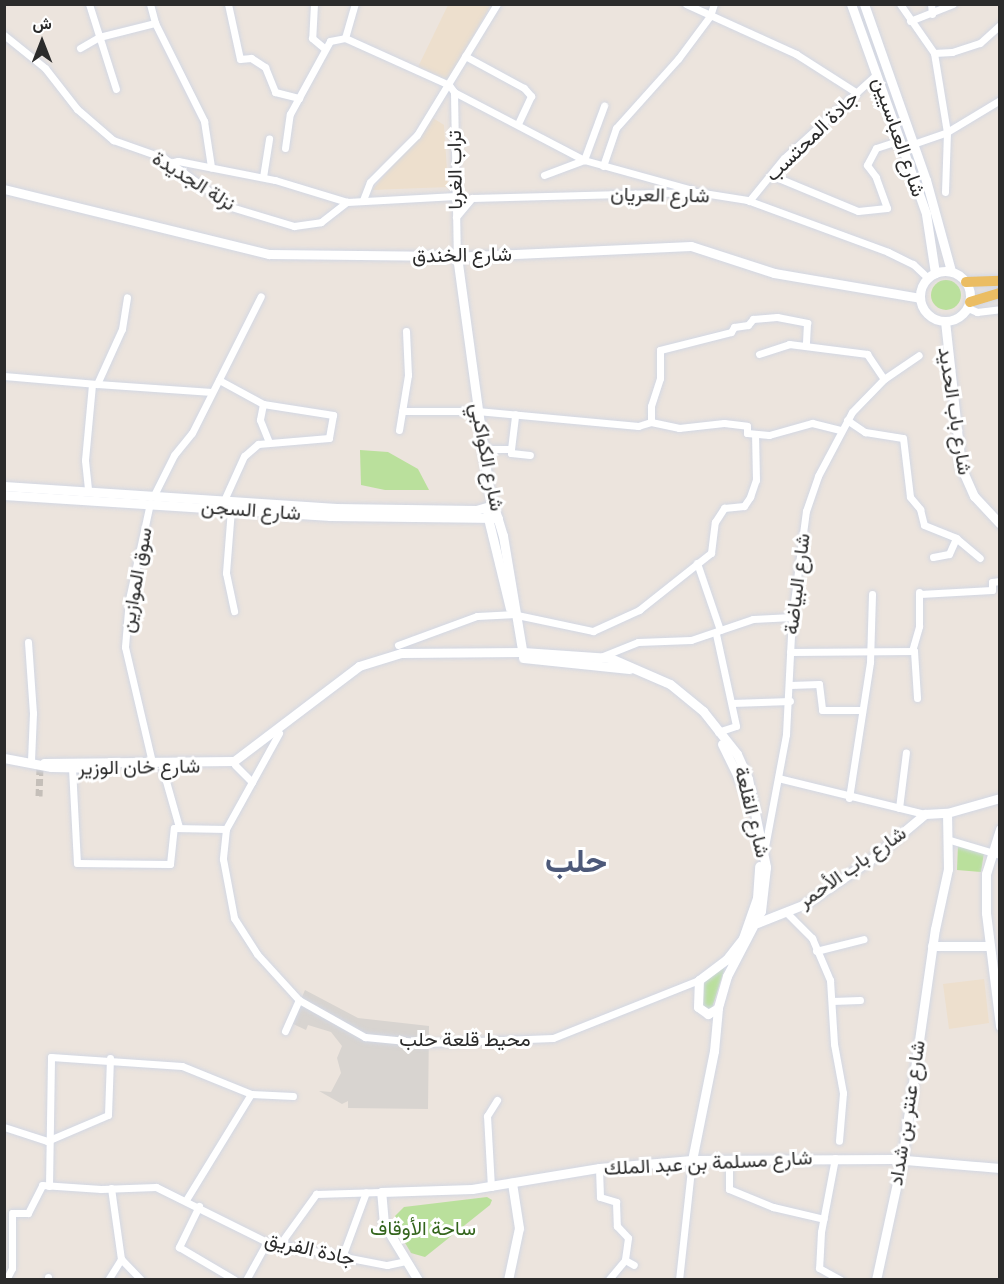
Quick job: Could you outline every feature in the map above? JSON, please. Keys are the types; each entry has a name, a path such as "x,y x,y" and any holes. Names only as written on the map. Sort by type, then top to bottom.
{"main road":[{"name":"شارع العباسيين","path":"851,4 926,214 931,275"},
{"name":"شارع العباسيين","path":"864,4 913,144 951,271"},
{"name":"شارع الخندق","path":"4,189 269,254 458,256 691,246 774,273 920,298"},
{"name":"شارع الكواكبي","path":"458,256 491,513 521,655"},
{"path":"999,281 966,282 951,271 931,275 920,298 930,317 945,321 958,318 969,305 999,293"},
{"path":"966,282 969,305"},
{"name":"شارع باب الحديد","path":"945,321 944,344 963,474 974,496 999,524"},
{"name":"شارع السجن","path":"4,486 88,489 231,509 330,516 491,513"},
{"name":"شارع السجن","path":"4,495 225,498 336,508 491,513"},
{"path":"504,652 517,632 528,646 539,653"},
{"path":"234,763 369,662 412,652 504,652 634,670 682,699 726,749 746,792 760,873 748,927 729,963 699,980 698,1007 708,1014 718,1008"},
{"name":"شارع القلعة","path":"234,763 279,733 354,676 388,661 413,656 539,653 598,658 629,663 670,684 692,700 737,754 748,779 764,852 766,886 757,923 729,963 718,1008 714,1051 692,1160"},
{"name":"شارع خان الوزير","path":"4,758 31,760 72,768 234,763"},
{"name":"شارع خان الوزير","path":"44,763 234,763"},
{"name":"شارع باب الأحمر","path":"757,923 805,904 870,860 925,814 947,813 999,798"},
{"name":"شارع عنتر بن شداد","path":"876,1280 902,1160 933,946 948,869 950,840 947,813"},
{"path":"999,829 995,853 986,874 988,946 999,1026"},
{"path":"933,946 988,946"},
{"name":"شارع مسلمة بن عبد الملك","path":"381,1192 491,1187 599,1168 692,1160 729,1162 835,1158 902,1160 999,1168"},
{"path":"508,1280 519,1228 512,1183"},
{"path":"381,1192 383,1221 418,1280"}],"street":[{"path":"89,4 116,89"},
{"path":"150,4 155,23 204,121 211,167"},
{"path":"228,4 240,59 250,58 265,67 275,92 299,98"},
{"path":"314,4 312,38 324,48"},
{"path":"345,38 355,4"},
{"path":"363,200 370,182 417,135 497,4"},
{"path":"686,4 796,54 857,93"},
{"path":"603,166 615,128 678,59 710,16 714,4"},
{"path":"900,4 934,53 947,132 945,192"},
{"path":"931,4 932,14"},
{"path":"910,21 953,4"},
{"path":"80,48 99,38 155,23"},
{"path":"934,53 952,52 980,43 999,25"},
{"name":"نزلة الجديدة","path":"4,34 45,68 77,109 112,140 170,163 231,207 283,224 321,222 347,202"},
{"path":"285,148 290,114 324,48 330,41 345,38 449,85 454,92 518,123 584,160 697,192"},
{"path":"465,56 524,88 531,96 518,123"},
{"name":"جادة المحتسب","path":"749,201 771,174 877,74"},
{"name":"تراب الغربا","path":"454,92 458,256"},
{"path":"913,144 947,132 999,100"},
{"path":"544,175 584,160 604,106"},
{"path":"263,177 268,138"},
{"path":"771,174 858,211 887,208 876,177 867,165 876,148 900,140"},
{"path":"170,163 178,160 263,177 347,202 363,200 399,202 456,196"},
{"name":"شارع العريان","path":"456,217 472,198 697,192 749,201 888,252 931,275"},
{"name":"سوق الموازين","path":"152,762 125,647 129,599 153,498 219,380 261,296"},
{"path":"88,489 85,460 94,384 122,329 127,297"},
{"path":"969,305 977,312 999,309"},
{"path":"651,422 651,406 660,378 660,350 731,333 734,327 748,325 753,319 777,317 807,323 806,345"},
{"path":"399,430 408,375 406,331"},
{"path":"759,354 789,344 806,345 829,352 867,354 884,379"},
{"name":"شارع البياضة","path":"764,852 778,778 789,700 792,617 806,510 840,430 847,420 884,379 919,355"},
{"path":"4,376 212,392"},
{"path":"219,380 263,404 333,415 329,438 258,444 244,456 225,498"},
{"path":"263,404 260,420 269,442"},
{"path":"402,411 477,411 638,426 651,422 679,428 705,427 710,423 747,426 747,433 769,435 812,423 840,430"},
{"path":"511,449 515,414"},
{"path":"847,420 865,432 903,438 910,497 920,509 924,525 956,537 980,558"},
{"path":"398,645 477,616 514,614 600,630 639,610 711,553 715,522 724,508 744,506 750,497 756,480 755,434"},
{"path":"483,449 511,449 530,455"},
{"path":"231,509 226,573 234,610"},
{"path":"933,556 949,554 956,537"},
{"path":"697,563 718,632 736,726 718,732"},
{"path":"917,698 912,651 919,626 919,593 992,590 992,582 999,581"},
{"path":"849,798 872,650 873,594"},
{"path":"598,658 638,642 718,632 761,617 792,617"},
{"path":"28,642 33,713 31,760"},
{"path":"790,652 912,651"},
{"path":"790,685 819,684 822,710 861,710"},
{"path":"732,703 789,700"},
{"name":"محيط قلعة حلب","path":"279,733 226,829 223,859 234,918 257,954 299,1000 365,1037 427,1043 553,1038 699,980"},
{"path":"899,808 906,752"},
{"path":"234,763 252,782"},
{"path":"162,767 178,827"},
{"path":"72,768 77,863 170,864 174,828 226,829"},
{"path":"778,778 849,798 925,814"},
{"path":"950,840 995,853"},
{"path":"786,912 812,938 830,980 834,1044 843,1093 839,1141"},
{"path":"816,951 864,939"},
{"path":"285,1031 299,1000"},
{"path":"832,1001 860,1000"},
{"path":"6,1280 12,1268 12,1213 28,1213 42,1185 49,1186 47,1141 51,1057 110,1058 195,1068 251,1094 293,1096"},
{"path":"4,1127 47,1141 108,1115 110,1058"},
{"path":"186,1200 251,1094"},
{"path":"491,1187 487,1116 496,1100"},
{"path":"835,1158 824,1219 819,1268 841,1280"},
{"path":"679,1280 692,1160"},
{"path":"729,1162 729,1189 773,1207 824,1219"},
{"path":"599,1168 600,1197 616,1202 617,1226 628,1238 625,1260 608,1280"},
{"name":"جادة الفريق","path":"49,1186 156,1187 199,1206 267,1242 395,1266 406,1261"},
{"path":"111,1188 121,1259 141,1280"},
{"path":"342,1257 366,1192"},
{"path":"280,1244 316,1194 381,1192"},
{"path":"199,1206 179,1246 235,1280"},
{"path":"246,1280 267,1242"},
{"path":"108,1280 121,1259"},
{"path":"625,1260 634,1265"}],"shaded area":[{"path":"448,5 491,5 448,80 418,67"},
{"path":"433,118 444,125 448,187 372,190"},
{"path":"984,979 989,1023 949,1029 943,984"},
{"path":"305,990 358,1018 429,1026 428,1109 348,1108 348,1101 342,1104 319,1091 331,1092 341,1073 337,1058 342,1046 331,1032 308,1025 306,1030 291,1023"}],"green space":[{"path":"946,280 952,281 960,289 960,301 952,309 946,310 940,309 932,301 931,295 932,289 940,281"},
{"path":"360,450 388,452 418,469 429,490 385,490 361,485"},
{"path":"958,844 984,853 981,872 957,870"},
{"path":"725,967 712,1008 703,1009 701,982"},
{"name":"ساحة الأوقاف","path":"487,1197 492,1200 490,1205 425,1257 411,1253 395,1226 395,1216 404,1207"}],"tunnel":[{"path":"39,796 40,762"}],"district":[{"name":"حلب","path":"576,861"}]}
